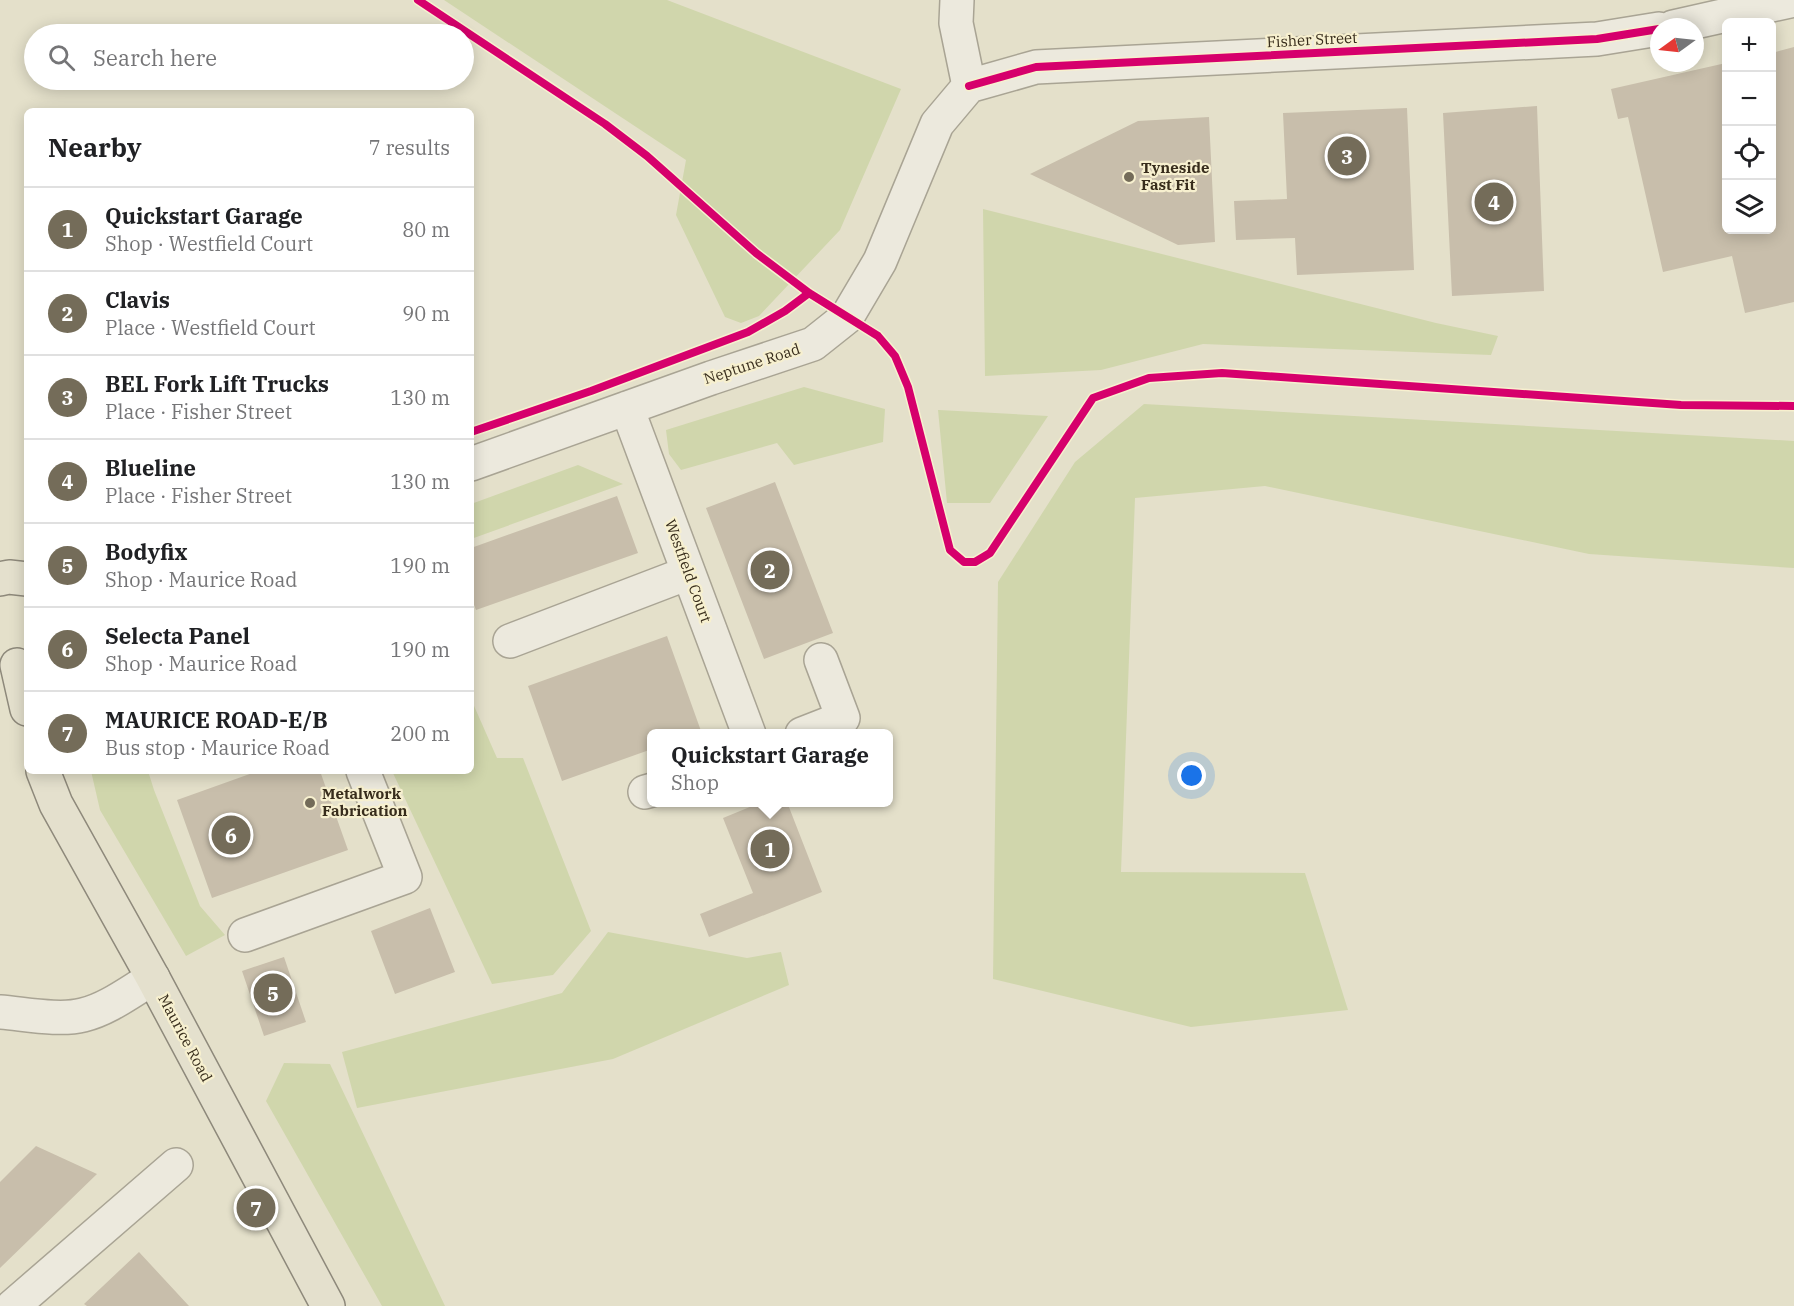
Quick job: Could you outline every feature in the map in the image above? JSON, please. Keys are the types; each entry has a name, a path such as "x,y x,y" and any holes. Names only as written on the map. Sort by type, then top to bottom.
{"main road":[{"path":"0,579 9,577 24,579"},
{"path":"15,663 24,698"},
{"name":"Maurice Road","path":"44,774 56,804 153,978 328,1306"}],"street":[{"path":"957,0 956,22 969,86"},
{"path":"1704,20 1794,0"},
{"name":"Fisher Street","path":"969,86 1036,67 1585,39 1650,30"},
{"name":"Neptune Road","path":"474,463 813,344 847,317 880,261 937,124 969,86"},
{"name":"Westfield Court","path":"627,408 747,729"},
{"path":"510,641 688,573"},
{"path":"815,729 843,718 821,660"},
{"path":"245,935 405,877 364,774"},
{"path":"0,1012 65,1017 83,1015 103,1007 153,978"},
{"path":"16,1305 176,1165"}],"green space":[{"path":"444,0 667,0 901,89 840,230 759,316 741,323 725,317 676,215 686,160"},
{"path":"983,209 1436,323 1498,336 1491,355 1203,344 1101,370 985,376"},
{"path":"804,387 885,409 883,442 794,465 777,443 681,470 669,454 666,430"},
{"path":"1144,404 1794,441 1794,568 1589,554 1265,486 1135,498 1121,872 1305,873 1348,1010 1191,1027 993,979 998,582 1075,462"},
{"path":"938,410 1048,416 990,503 947,503"},
{"path":"578,465 623,484 474,538 474,503"},
{"path":"474,706 497,758 523,758 591,931 553,975 492,984 393,774 474,774"},
{"path":"92,774 149,774 200,906 225,935 186,956 100,810"},
{"path":"608,932 747,958 781,952 789,985 613,1059 357,1108 342,1052 562,993"},
{"path":"284,1063 330,1064 445,1306 382,1306 266,1101"}],"building":[{"path":"1794,47 1794,302 1745,313 1732,256 1663,272 1628,117 1618,119 1611,89 1686,72 1704,72 1704,68 1722,64 1722,234 1776,234 1776,52"},
{"path":"1537,106 1544,291 1452,296 1443,113"},
{"path":"1407,108 1414,270 1297,275 1295,238 1236,240 1234,201 1287,199 1283,113"},
{"path":"1209,117 1215,242 1178,245 1030,174 1138,121"},
{"path":"775,482 833,633 764,659 706,508"},
{"path":"617,496 638,553 476,610 474,605 474,547"},
{"path":"667,636 700,729 647,729 647,751 562,781 528,686"},
{"path":"250,774 321,774 348,850 212,898 177,800"},
{"path":"750,807 789,807 822,892 709,937 700,914 753,893 723,818"},
{"path":"430,908 455,972 395,994 371,931"},
{"path":"284,957 306,1022 264,1036 242,971"},
{"path":"36,1146 97,1174 0,1268 0,1182"},
{"path":"139,1252 189,1306 87,1306 84,1304"}],"cycle path":[{"path":"418,0 454,24"},
{"path":"969,86 1036,67 1597,39 1650,30"},
{"path":"474,37 605,124 647,156 756,253 809,293 878,336 895,356 908,387 950,550 964,562 975,562 990,553 1093,398 1149,378 1222,373 1681,405 1794,406"},
{"path":"474,431 591,391 748,332 785,311 809,293"}],"place":[{"name":"BEL Fork Lift Trucks","path":"1347,156"},
{"name":"Tyneside Fast Fit","path":"1129,177"},
{"name":"Blueline","path":"1494,202"},
{"name":"Clavis","path":"770,570"},
{"name":"Metalwork Fabrication","path":"310,803"},
{"name":"Selecta Panel","path":"231,835"},
{"name":"Quickstart Garage","path":"770,849"},
{"name":"Bodyfix","path":"273,993"},
{"name":"MAURICE ROAD-E/B","path":"256,1208"}]}
